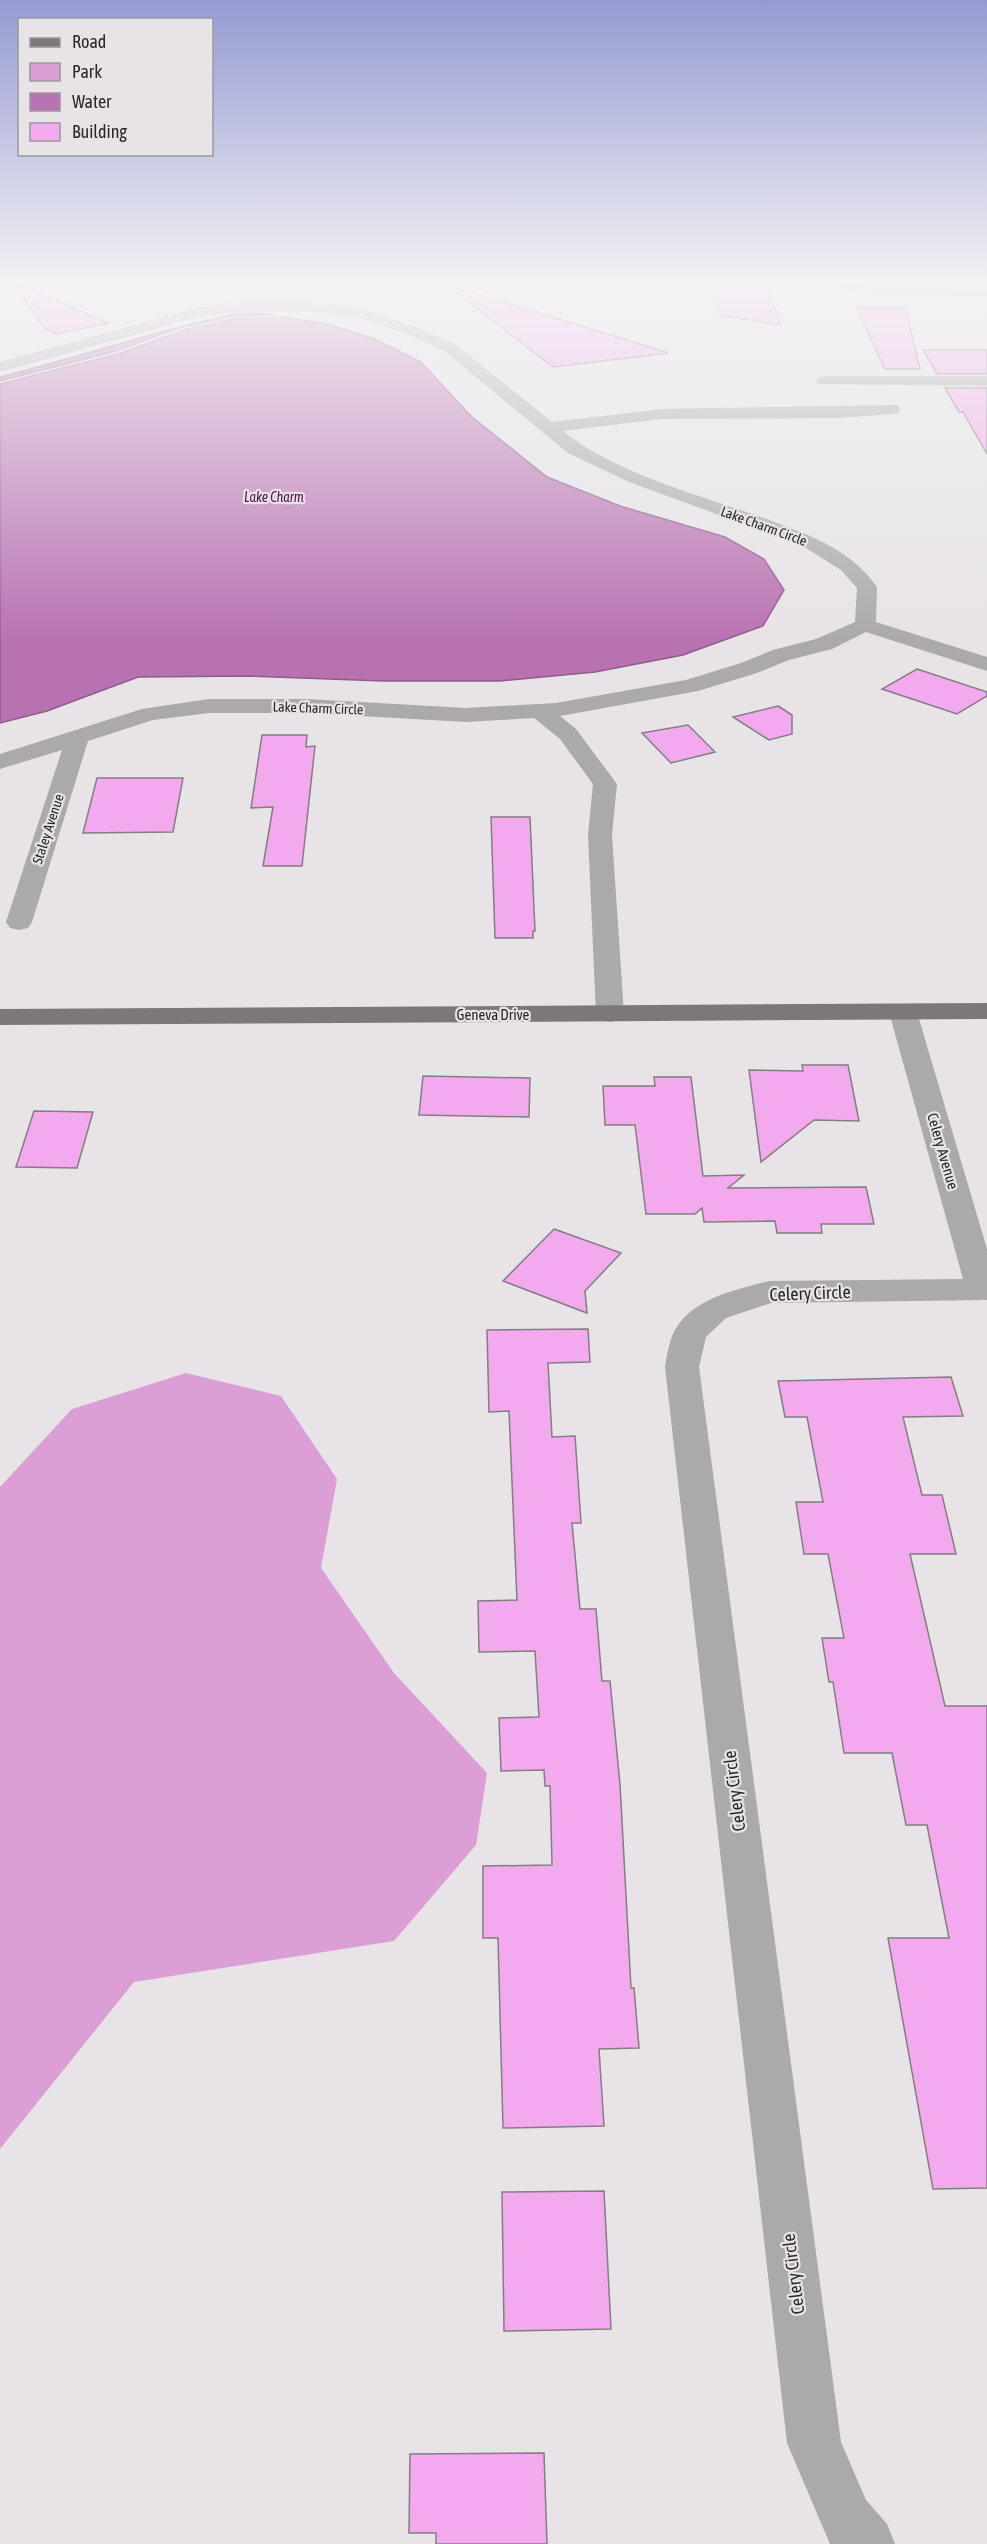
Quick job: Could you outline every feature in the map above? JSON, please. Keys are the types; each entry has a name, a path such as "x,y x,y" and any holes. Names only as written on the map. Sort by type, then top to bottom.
{"main road":[{"name":"Geneva Drive","path":"0,1017 987,1011"}],"street":[{"name":"Lake Charm Circle","path":"0,762 150,714 208,706 307,706 466,715 539,711 626,699 690,686 749,668 781,655 824,644 865,625 867,586 848,566 818,547 757,521 634,478 574,449 517,404"},
{"path":"546,428 662,414 838,413 892,409"},
{"path":"865,625 987,664"},
{"path":"539,711 568,734 605,784 600,836 610,1014"},
{"name":"Staley Avenue","path":"19,922 78,736"},
{"name":"Celery Avenue","path":"903,1012 985,1289"},
{"name":"Celery Circle","path":"867,2544 846,2520 814,2443 682,1367 690,1334 714,1310 769,1293 985,1289"}],"green space":[{"path":"186,1373 281,1396 337,1479 321,1568 394,1673 487,1773 476,1845 394,1941 134,1982 0,2149 0,1487 72,1409"}],"water":[{"name":"Lake Charm","path":"0,404 460,404 472,417 547,477 620,506 725,537 764,559 784,590 763,626 683,655 595,672 500,681 384,681 249,676 138,677 47,711 0,723"}],"building":[{"path":"954,404 987,404 987,454 963,412 959,412"},
{"path":"917,669 987,692 987,696 957,714 882,689"},
{"path":"778,706 792,715 792,734 769,740 733,717"},
{"path":"688,725 715,752 671,763 642,733"},
{"path":"262,735 307,735 306,747 315,746 302,866 263,866 273,807 251,808"},
{"path":"97,778 183,778 173,832 83,833"},
{"path":"491,817 530,817 535,931 533,931 533,938 495,938"},
{"path":"802,1065 848,1065 859,1121 814,1120 761,1162 749,1070 803,1071"},
{"path":"423,1076 530,1078 529,1117 419,1115"},
{"path":"654,1077 691,1077 703,1176 744,1175 728,1188 866,1187 874,1224 821,1224 822,1233 777,1233 775,1221 704,1222 702,1208 695,1214 646,1214 635,1125 605,1125 603,1086 655,1086"},
{"path":"34,1111 93,1112 77,1168 16,1167"},
{"path":"554,1229 621,1253 585,1291 587,1313 503,1281"},
{"path":"588,1329 590,1362 548,1363 552,1437 575,1436 581,1523 572,1523 580,1609 596,1609 602,1681 610,1681 620,1784 631,1988 634,1988 639,2048 599,2049 604,2126 503,2128 498,1938 483,1938 483,1866 552,1865 550,1786 545,1786 544,1770 501,1771 499,1718 539,1717 535,1651 479,1652 478,1601 517,1600 509,1411 489,1412 487,1330"},
{"path":"951,1377 963,1416 903,1417 922,1495 942,1495 956,1554 910,1554 945,1706 987,1706 987,2188 933,2189 888,1938 949,1938 927,1825 906,1825 892,1753 844,1753 833,1682 829,1682 822,1638 844,1638 828,1554 804,1554 796,1502 823,1502 807,1417 785,1417 778,1381"},
{"path":"604,2191 611,2329 504,2331 502,2192"},
{"path":"544,2453 547,2544 436,2544 436,2533 409,2533 410,2454"}]}
